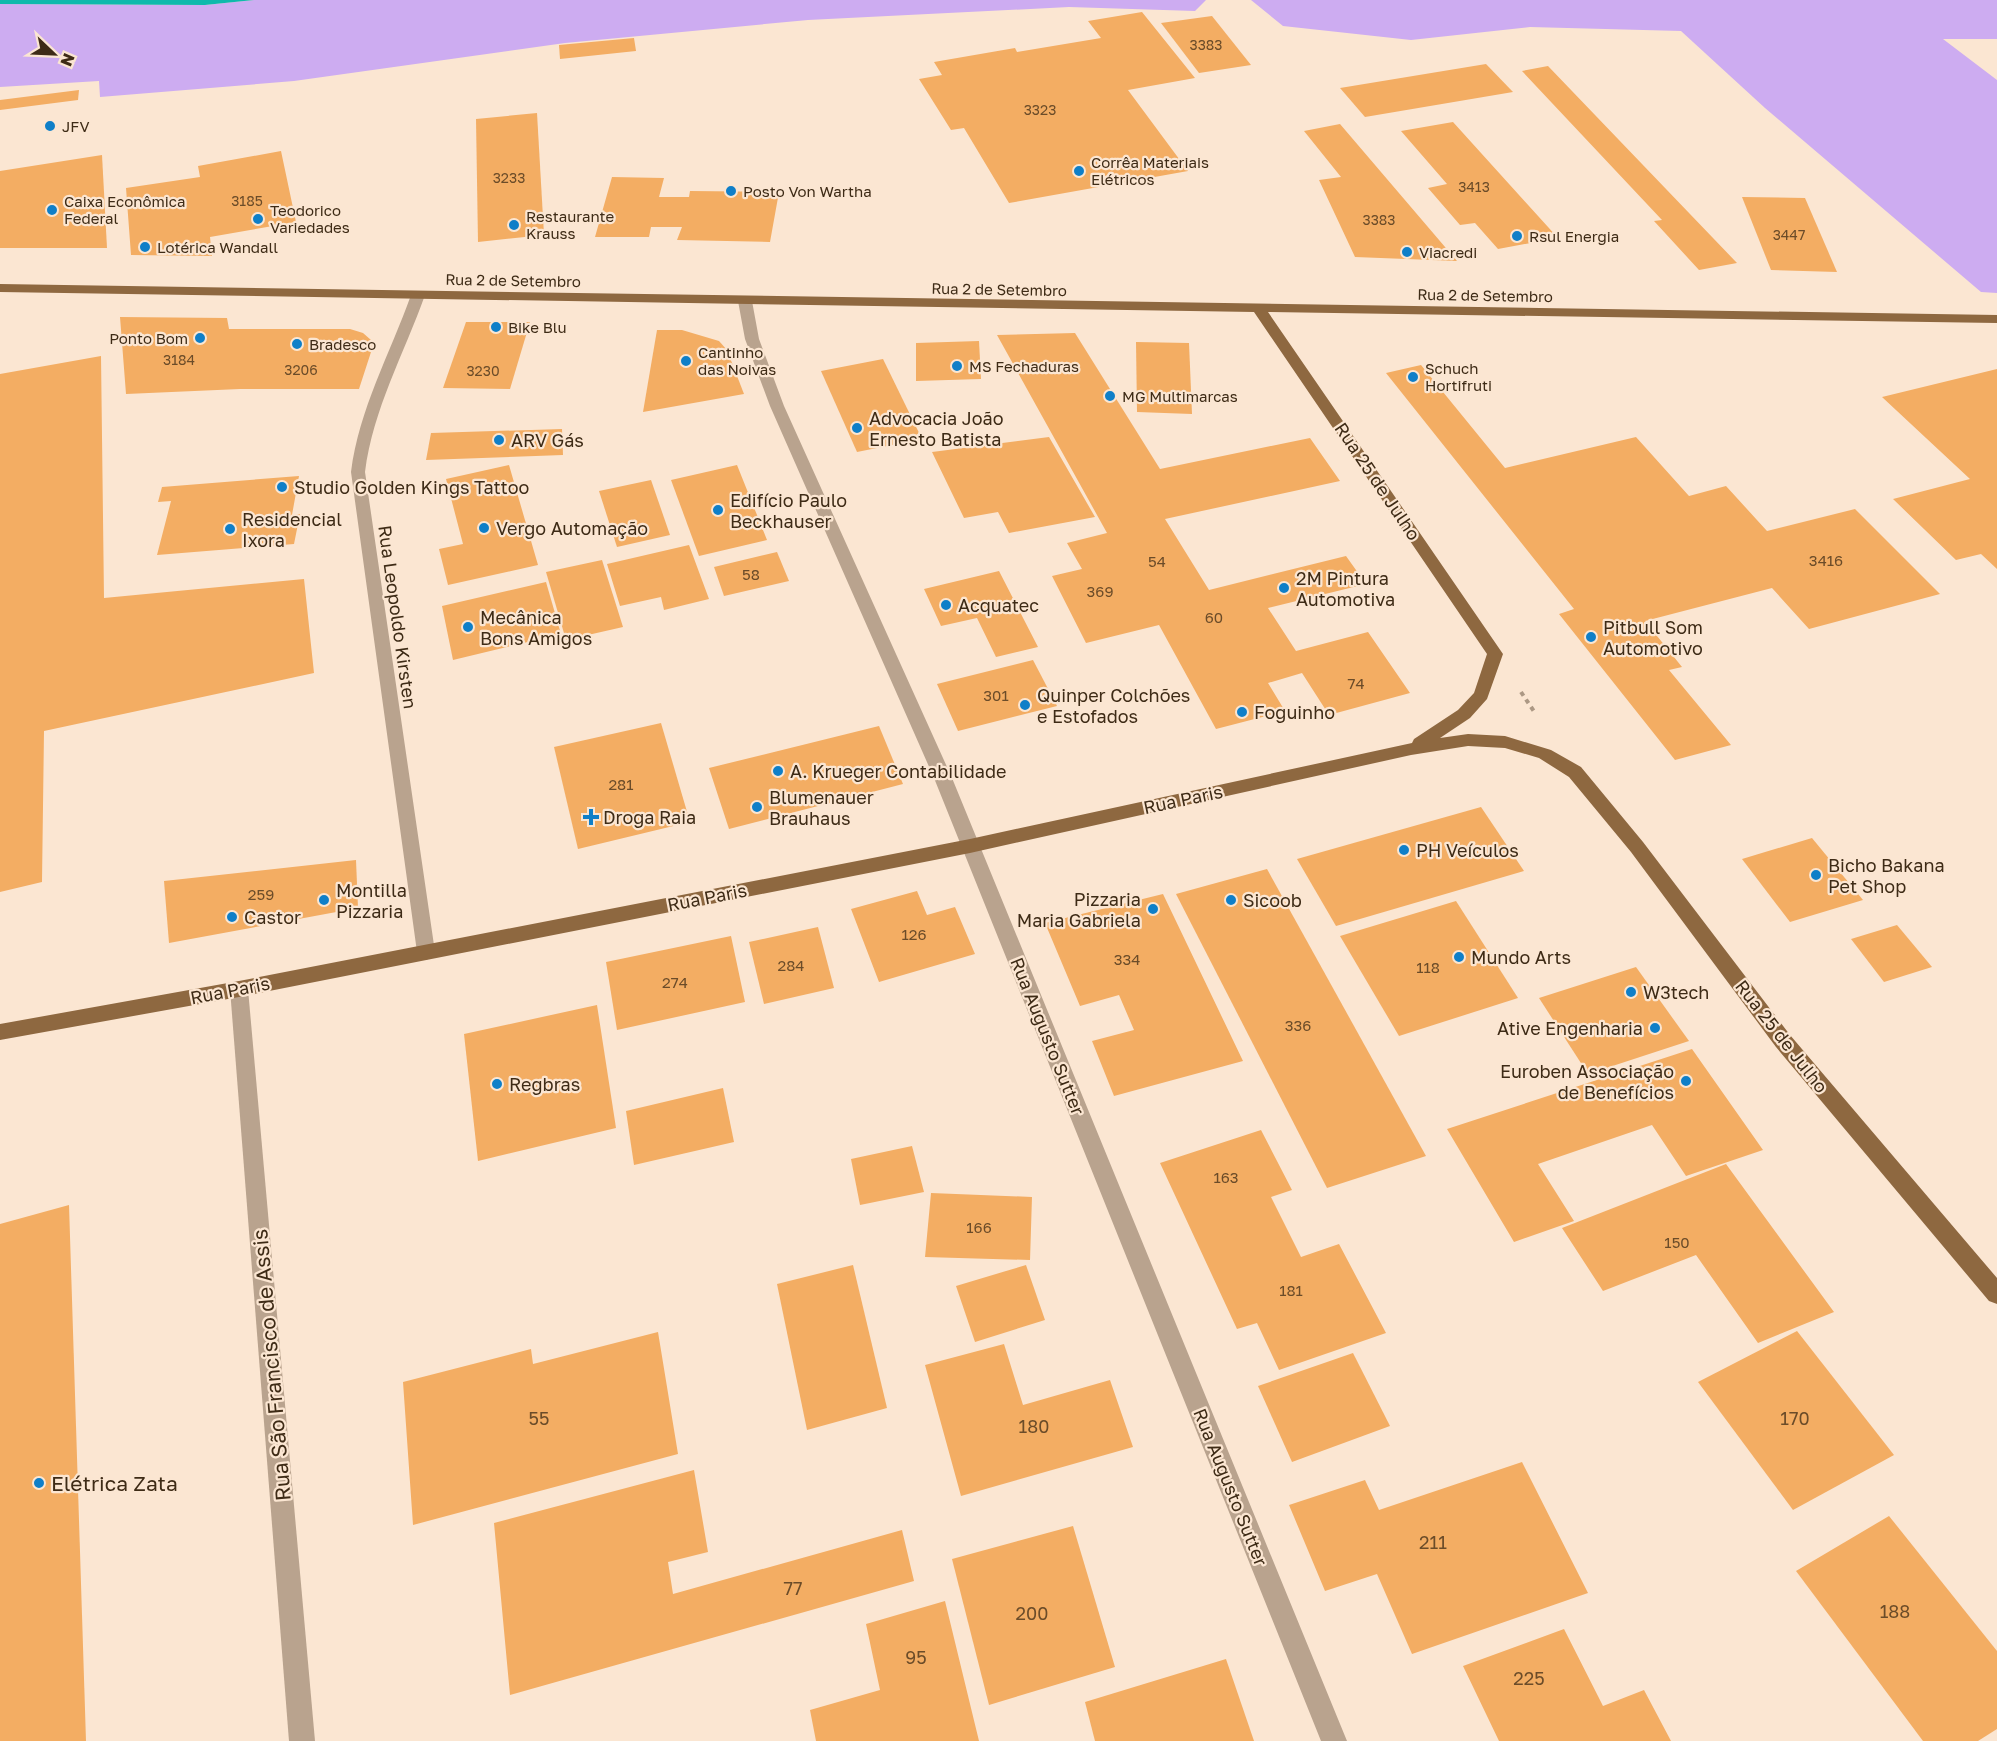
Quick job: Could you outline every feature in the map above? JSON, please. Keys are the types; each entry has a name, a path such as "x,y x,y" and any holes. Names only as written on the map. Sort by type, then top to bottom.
{"main road":[{"name":"Rua 2 de Setembro","path":"0,288 1997,319"},
{"name":"Rua 25 de Julho","path":"1259,309 1495,654"},
{"name":"Rua Paris","path":"1411,749 1446,728 1481,695 1495,654"},
{"name":"Rua Paris","path":"0,1032 239,989 970,846 1411,749 1468,740 1504,742 1545,754 1575,772"},
{"name":"Rua 25 de Julho","path":"1575,772 1637,847 1783,1041 1997,1294"}],"street":[{"name":"Rua Leopoldo Kirsten","path":"418,295 364,434 358,472 426,952"},
{"name":"Rua Augusto Sutter","path":"745,301 752,339 781,416 943,778 1334,1741"},
{"name":"Rua São Francisco de Assis","path":"239,989 302,1741"}],"shaded area":[{"path":"254,0 1206,0 1195,11 1069,7 808,20 565,43 294,81 100,97 99,81 0,87 0,4 205,5"},
{"path":"1251,0 1997,0 1997,39 1943,39 1997,80 1997,293 1981,292 1765,108 1681,31 1530,27 1411,40 1283,26"}],"water":[{"path":"0,0 254,0 205,5 0,4"}],"building":[{"path":"1142,12 1195,78 1128,90 1188,171 1009,203 964,128 951,130 919,79 942,75 934,62 1015,48 1017,52 1101,38 1088,21"},
{"path":"1212,16 1251,65 1199,73 1161,23"},
{"path":"634,38 636,51 560,59 559,45"},
{"path":"1486,64 1513,92 1365,117 1340,88"},
{"path":"1548,66 1737,263 1699,270 1654,221 1662,220 1522,71"},
{"path":"79,90 78,100 0,110 0,100"},
{"path":"537,113 544,235 478,242 476,119"},
{"path":"1453,122 1558,238 1498,249 1475,223 1460,225 1428,188 1447,184 1401,131"},
{"path":"1340,124 1457,261 1355,257 1319,180 1341,177 1304,131"},
{"path":"281,151 296,222 210,237 212,256 131,255 126,188 200,177 198,166"},
{"name":"Caixa Econômica Federal","path":"102,155 107,248 0,248 0,171"},
{"path":"612,177 664,178 659,197 689,197 690,191 779,192 770,242 677,240 682,227 651,227 649,237 595,237"},
{"path":"1742,197 1805,198 1837,272 1771,270"},
{"path":"120,317 227,318 229,329 350,329 363,333 371,340 372,349 359,389 240,389 126,394"},
{"path":"466,322 530,322 510,389 443,388"},
{"path":"657,330 682,330 719,341 727,350 744,394 643,412"},
{"path":"1075,333 1160,469 1310,438 1340,481 1165,519 1209,590 1346,556 1366,584 1268,608 1296,651 1368,632 1410,693 1329,715 1302,673 1268,683 1285,711 1216,729 1159,625 1086,643 1052,576 1082,569 1067,543 1107,533 997,335"},
{"path":"979,341 981,379 916,381 916,343"},
{"path":"1136,342 1189,343 1192,414 1137,412"},
{"path":"101,356 104,598 304,579 314,673 44,731 42,882 0,892 0,374"},
{"path":"883,359 922,439 857,452 821,371"},
{"path":"1421,365 1505,468 1636,437 1689,496 1726,486 1767,531 1855,509 1940,594 1809,629 1772,588 1645,621 1682,667 1669,670 1731,745 1675,760 1559,614 1574,609 1386,373"},
{"path":"1997,369 1997,569 1981,554 1956,560 1893,499 1970,479 1882,397"},
{"path":"562,429 563,455 426,460 431,433"},
{"path":"1049,437 1095,517 1009,533 998,512 964,518 932,452"},
{"path":"509,465 538,565 448,585 439,549 463,544 446,479"},
{"name":"Edifício Paulo Beckhauser","path":"737,465 767,540 699,556 671,480"},
{"name":"Residencial Ixora","path":"299,476 292,515 300,514 294,544 157,555 171,501 158,502 162,487"},
{"path":"651,480 670,535 617,547 599,491"},
{"path":"689,545 709,599 664,610 661,597 620,606 607,564"},
{"path":"777,552 789,581 724,596 714,567"},
{"path":"602,560 623,627 566,640 546,572"},
{"path":"999,571 1038,647 996,657 977,618 941,626 924,589"},
{"path":"546,582 561,634 453,660 442,606"},
{"path":"1033,660 1057,706 958,731 937,684"},
{"path":"661,723 690,822 578,849 554,747"},
{"path":"879,726 903,784 729,829 709,768"},
{"path":"1481,807 1524,871 1336,926 1297,859"},
{"path":"1812,838 1863,900 1790,922 1742,859"},
{"path":"356,860 358,908 169,943 164,881"},
{"path":"1267,869 1426,1156 1327,1188 1176,894"},
{"path":"917,891 927,915 955,907 975,954 879,982 851,909"},
{"path":"1163,894 1243,1061 1114,1096 1092,1041 1134,1030 1119,995 1080,1006 1045,923"},
{"path":"1456,901 1518,998 1399,1036 1340,936"},
{"path":"1897,925 1932,967 1884,982 1851,939"},
{"path":"818,927 834,988 764,1004 749,942"},
{"path":"731,936 745,1002 617,1030 606,962"},
{"path":"1636,967 1689,1041 1588,1074 1539,998"},
{"path":"597,1005 616,1128 478,1161 464,1034"},
{"path":"1692,1049 1763,1150 1686,1176 1652,1125 1538,1164 1574,1221 1514,1242 1447,1129"},
{"path":"723,1088 734,1142 634,1165 626,1111"},
{"path":"1261,1130 1292,1190 1271,1197 1301,1257 1339,1244 1386,1333 1279,1370 1257,1323 1237,1329 1160,1163"},
{"path":"912,1146 924,1192 860,1205 851,1159"},
{"path":"1726,1164 1834,1312 1758,1343 1696,1255 1603,1291 1562,1228"},
{"path":"931,1193 1032,1197 1030,1260 925,1257"},
{"name":"Elétrica Zata","path":"69,1205 86,1741 0,1741 0,1224"},
{"path":"853,1265 887,1408 807,1430 777,1284"},
{"path":"1026,1265 1045,1320 975,1342 956,1286"},
{"path":"1797,1331 1894,1455 1793,1510 1698,1382"},
{"path":"658,1332 678,1454 413,1525 403,1382 531,1349 533,1364"},
{"path":"1004,1344 1023,1405 1110,1380 1133,1447 961,1496 925,1365"},
{"path":"1353,1353 1390,1426 1292,1462 1258,1386"},
{"path":"1522,1462 1588,1593 1412,1654 1377,1574 1325,1591 1289,1505 1365,1480 1379,1510"},
{"path":"694,1470 708,1552 668,1562 673,1594 902,1530 914,1581 510,1695 494,1523"},
{"path":"1889,1516 1997,1651 1997,1729 1978,1741 1923,1741 1796,1571"},
{"path":"1073,1526 1115,1667 989,1705 952,1559"},
{"path":"945,1601 979,1741 816,1741 810,1710 880,1690 866,1624"},
{"path":"1564,1629 1603,1706 1644,1690 1671,1741 1499,1741 1463,1666"},
{"path":"1226,1659 1254,1741 1095,1741 1085,1702"}],"place":[{"name":"JFV","path":"50,126"},
{"name":"Corrêa Materiais Elétricos","path":"1079,171"},
{"name":"Posto Von Wartha","path":"731,191"},
{"name":"Caixa Econômica Federal","path":"52,210"},
{"name":"Teodorico Variedades","path":"258,219"},
{"name":"Restaurante Krauss","path":"514,225"},
{"name":"Rsul Energia","path":"1517,236"},
{"name":"Lotérica Wandall","path":"145,247"},
{"name":"Viacredi","path":"1407,252"},
{"name":"Bike Blu","path":"496,327"},
{"name":"Ponto Bom","path":"200,338"},
{"name":"Bradesco","path":"297,344"},
{"name":"Cantinho das Noivas","path":"686,361"},
{"name":"MS Fechaduras","path":"957,366"},
{"name":"Schuch Hortifruti","path":"1413,377"},
{"name":"MG Multimarcas","path":"1110,396"},
{"name":"Advocacia João Ernesto Batista","path":"857,428"},
{"name":"ARV Gás","path":"499,440"},
{"name":"Studio Golden Kings Tattoo","path":"282,487"},
{"name":"Edifício Paulo Beckhauser","path":"718,510"},
{"name":"Vergo Automação","path":"484,528"},
{"name":"Residencial Ixora","path":"230,529"},
{"name":"2M Pintura Automotiva","path":"1284,588"},
{"name":"Acquatec","path":"946,605"},
{"name":"Mecânica Bons Amigos","path":"468,627"},
{"name":"Pitbull Som Automotivo","path":"1591,637"},
{"name":"Quinper Colchões e Estofados","path":"1025,705"},
{"name":"Foguinho","path":"1242,712"},
{"name":"A. Krueger Contabilidade","path":"778,771"},
{"name":"Blumenauer Brauhaus","path":"757,807"},
{"name":"Droga Raia","path":"591,817"},
{"name":"PH Veículos","path":"1404,850"},
{"name":"Bicho Bakana Pet Shop","path":"1816,875"},
{"name":"Montilla Pizzaria","path":"324,900"},
{"name":"Sicoob","path":"1231,900"},
{"name":"Pizzaria Maria Gabriela","path":"1153,909"},
{"name":"Castor","path":"232,917"},
{"name":"Mundo Arts","path":"1459,957"},
{"name":"W3tech","path":"1631,992"},
{"name":"Ative Engenharia","path":"1655,1028"},
{"name":"Euroben Associação de Benefícios","path":"1686,1081"},
{"name":"Regbras","path":"497,1084"},
{"name":"Elétrica Zata","path":"39,1483"}]}
